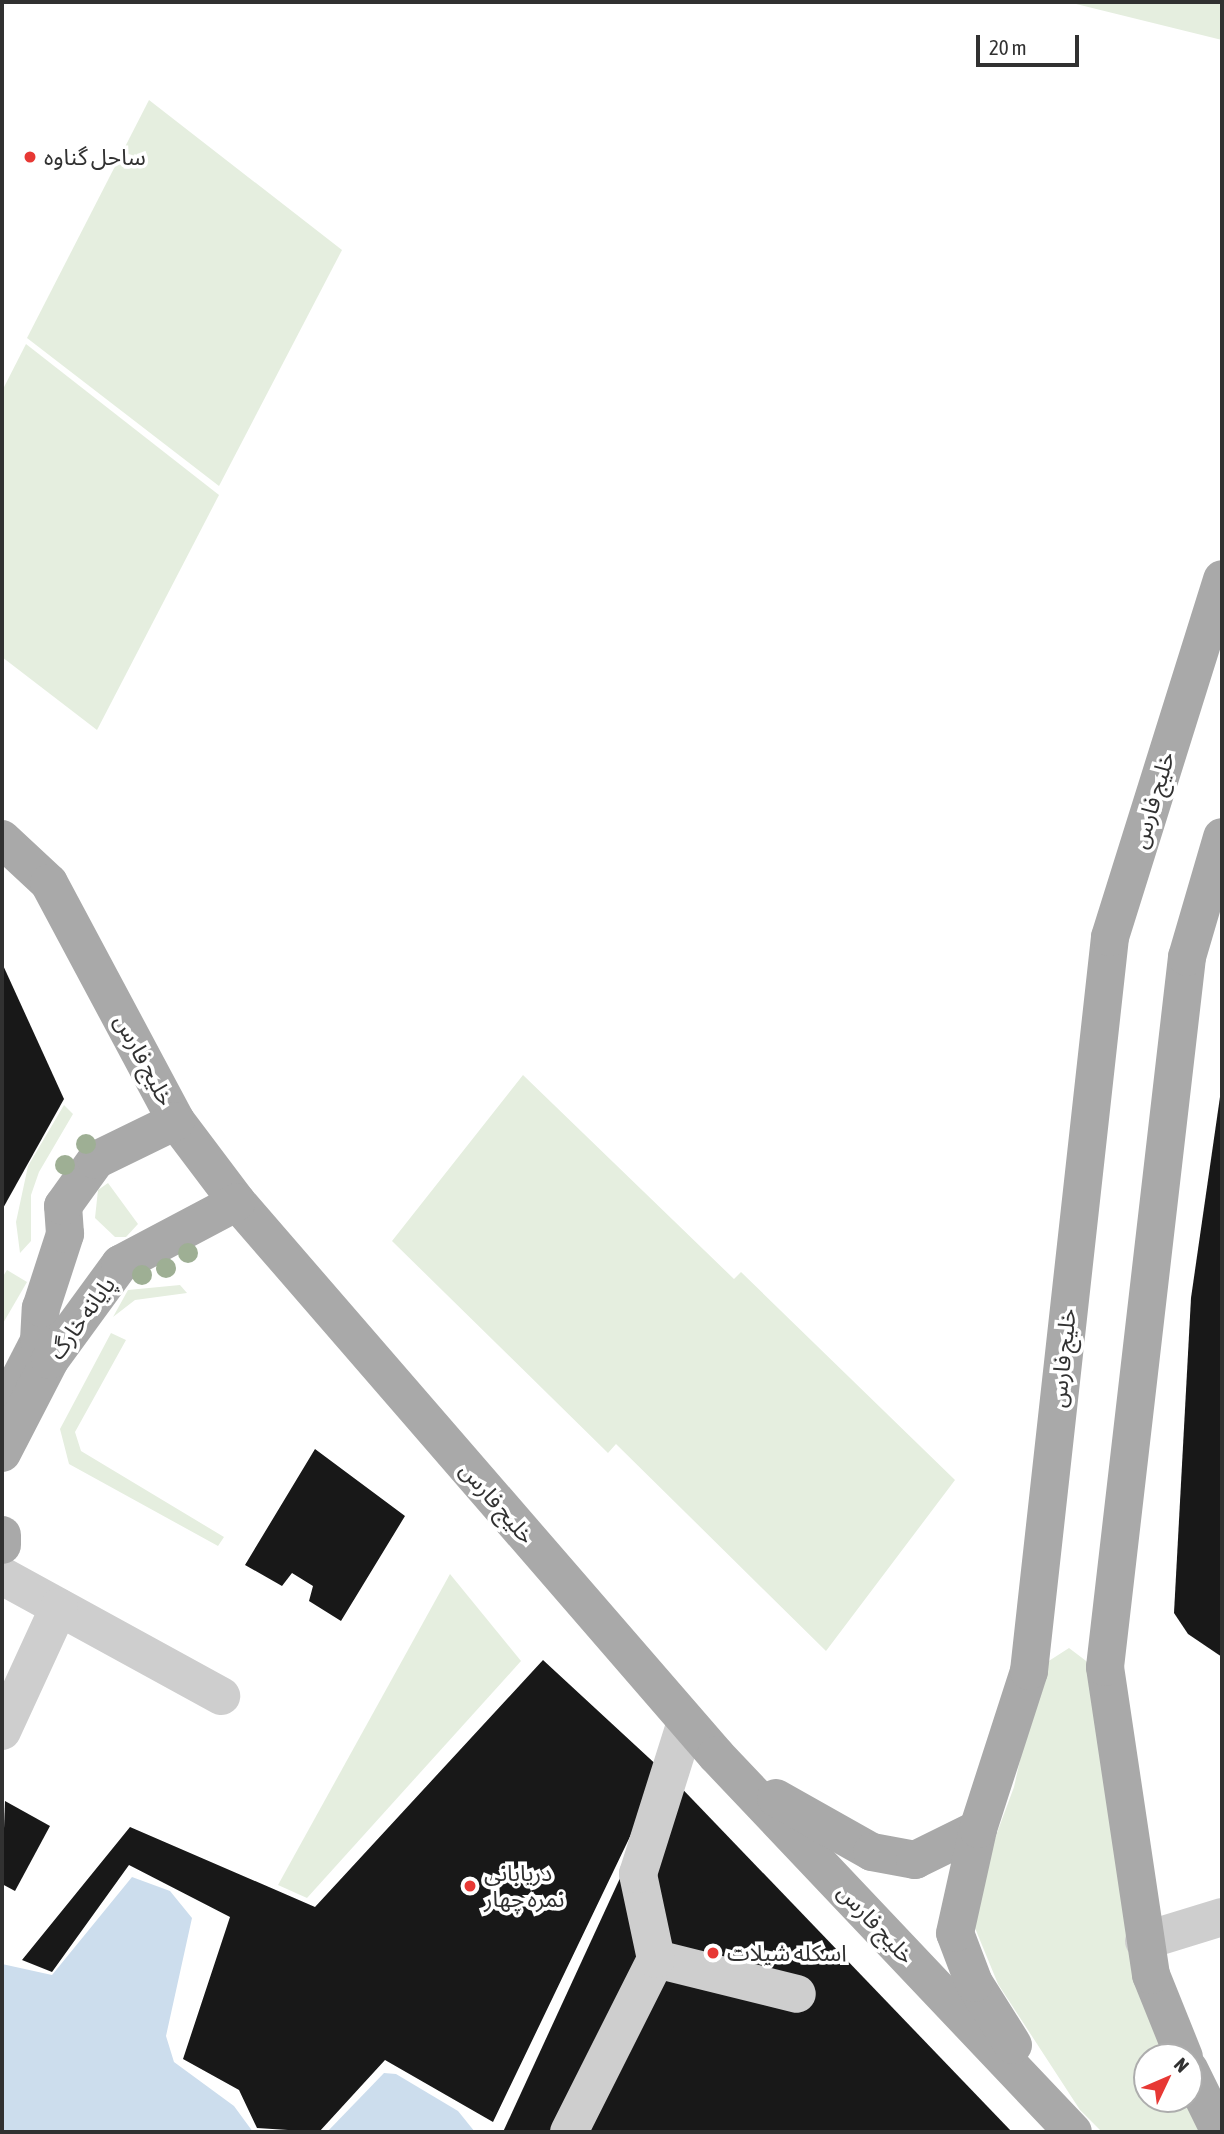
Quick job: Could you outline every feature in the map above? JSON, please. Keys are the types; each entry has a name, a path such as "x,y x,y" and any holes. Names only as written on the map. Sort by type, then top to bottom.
{"main road":[{"name":"خلیج فارس","path":"1066,2125 974,1983 955,1933 978,1829 1029,1671 1110,937 1222,579"},
{"path":"1179,2043 1144,1941 1105,1667 1187,957 1222,837"},
{"name":"خلیج فارس","path":"2,839 49,883 176,1121 237,1202 686,1722 1066,2125"},
{"path":"2,1413 39,1341 41,1308 65,1234 63,1206 96,1160 176,1121"},
{"name":"پایانه خارگ","path":"2,1453 50,1360 120,1264 237,1202"},
{"path":"2,1535 2,1545"},
{"path":"716,1755 808,1820 872,1852 915,1860 978,1829"},
{"path":"1203,2097 1220,2132"}],"street":[{"path":"2,1576 221,1696"},
{"path":"2,1731 59,1607"},
{"path":"569,2132 656,1959 638,1874 686,1722"},
{"path":"1144,1941 1222,1917"},
{"path":"656,1959 797,1994"}],"green space":[{"path":"1068,2 1222,2 1222,40"},
{"path":"149,100 342,250 219,486 27,338"},
{"path":"26,344 219,495 97,730 2,657 2,391"},
{"path":"523,1075 734,1279 741,1272 955,1480 826,1651 616,1444 608,1453 392,1241"},
{"path":"64,1105 73,1114 39,1172 31,1195 31,1241 20,1253 16,1222 28,1166"},
{"path":"108,1183 138,1224 126,1237 115,1237 95,1218 98,1190"},
{"path":"7,1270 27,1282 2,1325 2,1278"},
{"path":"180,1285 187,1293 135,1300 113,1317 128,1290"},
{"path":"111,1333 126,1340 75,1432 81,1451 224,1537 218,1546 69,1464 60,1429"},
{"path":"450,1574 521,1661 307,1898 278,1885"},
{"path":"1069,1648 1098,1670 1170,2043 1133,2043 1133,2113 1196,2113 1206,2132 1102,2132 1080,2110 998,1984 968,1911 1014,1787 1041,1666"}],"water":[{"path":"132,1877 170,1891 192,1918 166,2036 174,2062 234,2106 253,2132 2,2132 2,1964 52,1975"},
{"path":"384,2073 396,2074 458,2111 475,2132 327,2132"}],"building":[{"path":"2,963 64,1099 2,1210"},
{"path":"1222,1083 1222,1657 1188,1634 1174,1613 1191,1298"},
{"path":"315,1449 405,1516 341,1621 309,1601 313,1586 292,1573 282,1586 245,1565"},
{"name":"دریابانی نمره چهار","path":"543,1660 662,1770 493,2122 385,2060 319,2132 257,2128 239,2090 183,2059 230,1917 129,1865 52,1972 22,1960 130,1827 315,1907"},
{"name":"اسکله شیلات","path":"668,1774 1012,2132 503,2132"},
{"path":"5,1801 50,1826 15,1891 2,1884"}],"place":[{"name":"ساحل گناوه","path":"30,157"},
{"name":"دریابانی نمره چهار","path":"470,1886"},
{"name":"اسکله شیلات","path":"713,1953"}]}
